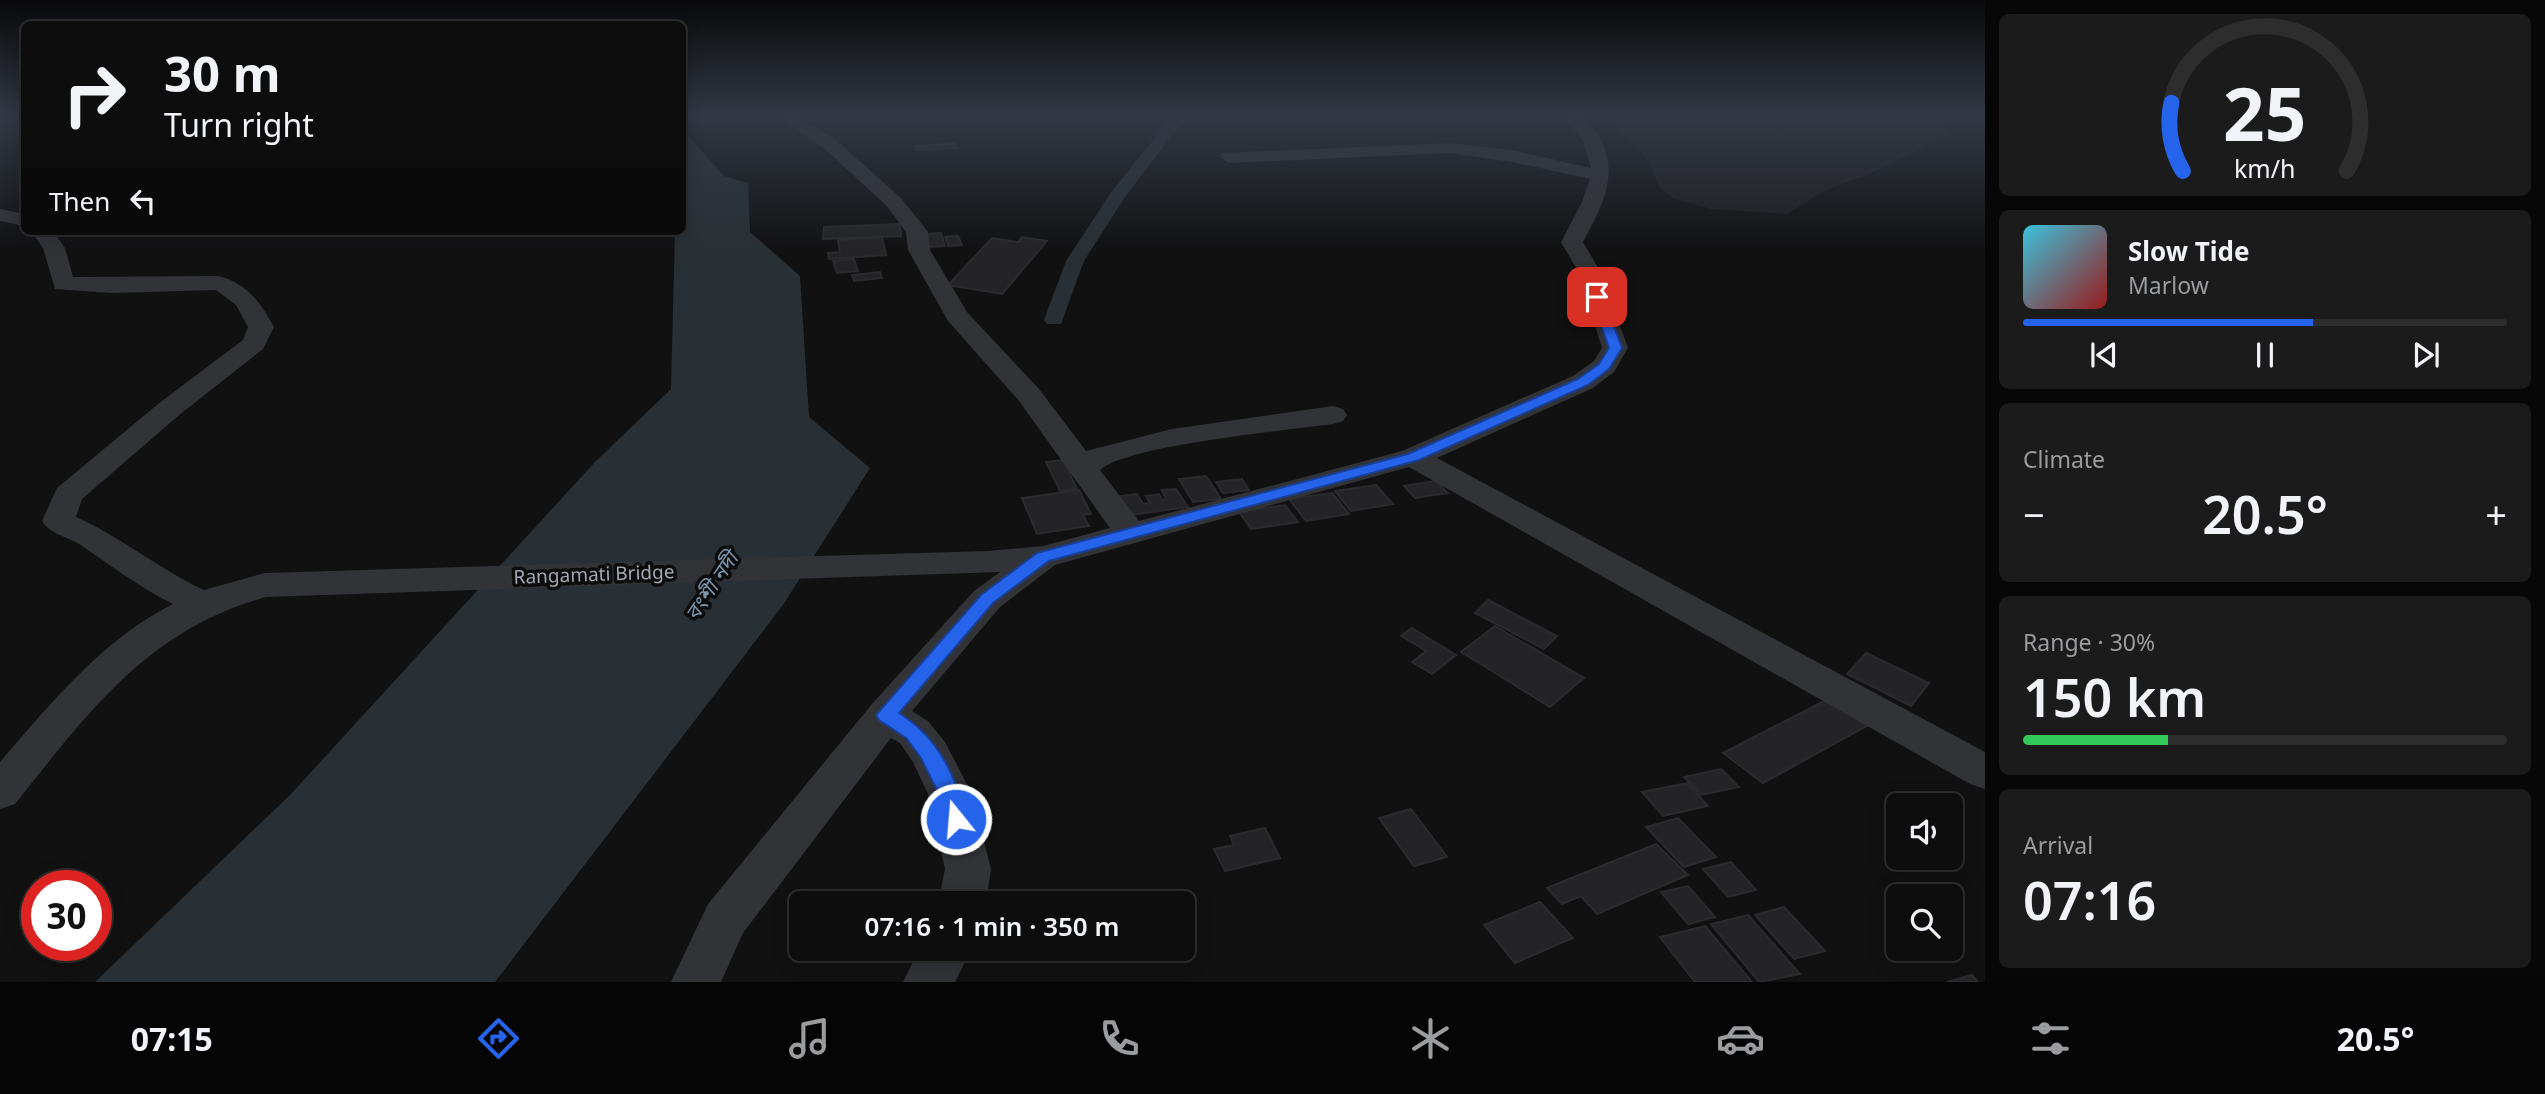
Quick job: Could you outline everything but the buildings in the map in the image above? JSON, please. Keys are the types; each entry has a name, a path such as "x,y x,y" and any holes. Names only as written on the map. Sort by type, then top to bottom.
{"street":[{"path":"848,161 894,202 917,232 919,250 957,316 1029,395 1085,467 1130,533"},
{"path":"1533,161 1601,176"},
{"path":"696,982 725,919 886,715 987,599 1043,557 1342,479 1413,457 1583,382 1605,366 1615,348 1588,271 1572,242 1584,221 1601,176 1598,161"},
{"path":"0,215 21,218"},
{"path":"45,235 54,248 63,284 111,286 218,283 231,286 250,306 261,327 254,344 168,410 68,495 58,521 88,535 153,580 202,604"},
{"path":"1085,467 1098,455 1172,438 1333,415"},
{"path":"1413,457 1985,772"},
{"name":"Rangamati Bridge","path":"0,792 73,704 151,634 202,604 264,585 1043,557"},
{"path":"886,715 914,732 930,753 950,794 968,869 964,891"},
{"path":"928,982 940,961"}],"shaded area":[{"path":"1896,161 1826,190 1787,214 1711,209 1675,199 1660,188 1649,162"}],"water":[{"name":"বংশী নদী","path":"686,161 710,161 724,176 748,183 750,232 800,276 809,417 870,468 783,605 495,982 95,982 291,794 595,462 671,389 675,235 686,235"}],"waterway":[{"path":"1054,320 1075,261 1118,195 1145,161"}],"route":[{"path":"956,819 950,794 930,753 914,732 886,715 987,599 1043,557 1342,479 1413,457 1583,382 1605,366 1615,348 1597,297"}]}
